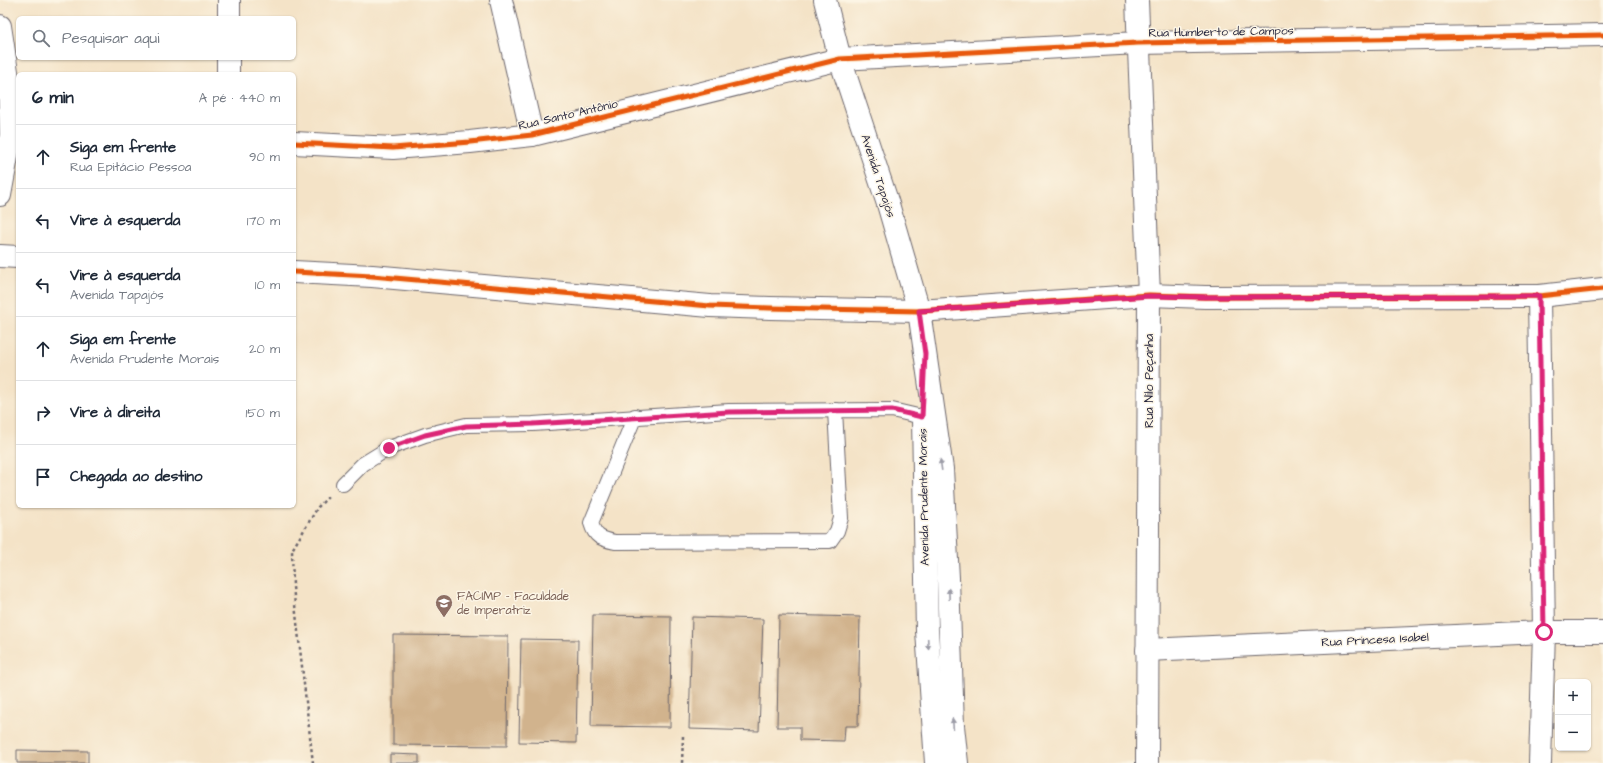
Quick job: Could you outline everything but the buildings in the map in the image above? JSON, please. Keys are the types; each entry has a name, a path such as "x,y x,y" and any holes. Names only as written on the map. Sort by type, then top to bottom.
{"street":[{"path":"229,0 229,16"},
{"path":"501,0 532,135"},
{"name":"Avenida Tapajós","path":"825,0 840,60 888,204 919,311 925,354"},
{"name":"Rua Nilo Peçanha","path":"1137,0 1150,296 1147,763"},
{"path":"0,26 9,85 14,135 0,195"},
{"name":"Rua Humberto de Campos","path":"840,60 1138,43 1603,35"},
{"path":"228,60 228,72"},
{"name":"Rua Santo Antônio","path":"296,143 393,148 532,135 840,60"},
{"path":"0,256 16,256"},
{"path":"296,272 380,277 710,306 919,311 1150,296 1539,296 1603,288"},
{"path":"1539,296 1544,632 1540,763"},
{"name":"Avenida Prudente Morais","path":"925,354 922,417 927,631 936,763"},
{"name":"Avenida Prudente Morais","path":"925,354 942,469 948,578 953,726 957,763"},
{"name":"Rua Princesa Isabel","path":"1147,650 1544,632 1603,632"}],"lane":[{"path":"635,416 591,523 593,530 599,538 615,542 830,541 837,531 841,518 835,410"},
{"path":"343,484 363,464 389,448 425,435 466,426 533,424 635,416 729,412 892,410 922,417"}],"path":[{"path":"313,763 293,587 292,550 318,507 343,484"},
{"path":"682,763 683,736"}],"cycle path":[{"path":"296,143 393,148 532,135 840,59 1138,43 1603,35"},
{"path":"296,272 372,276 710,306 919,311 1149,295 1205,297 1539,296 1603,289"}],"place":[{"name":"FACIMP - Faculdade de Imperatriz","path":"444,618"}],"route":[{"path":"389,448 425,435 466,426 533,424 635,416 729,412 892,410 922,417 925,354 919,311 1150,296 1539,296 1544,632"}]}
